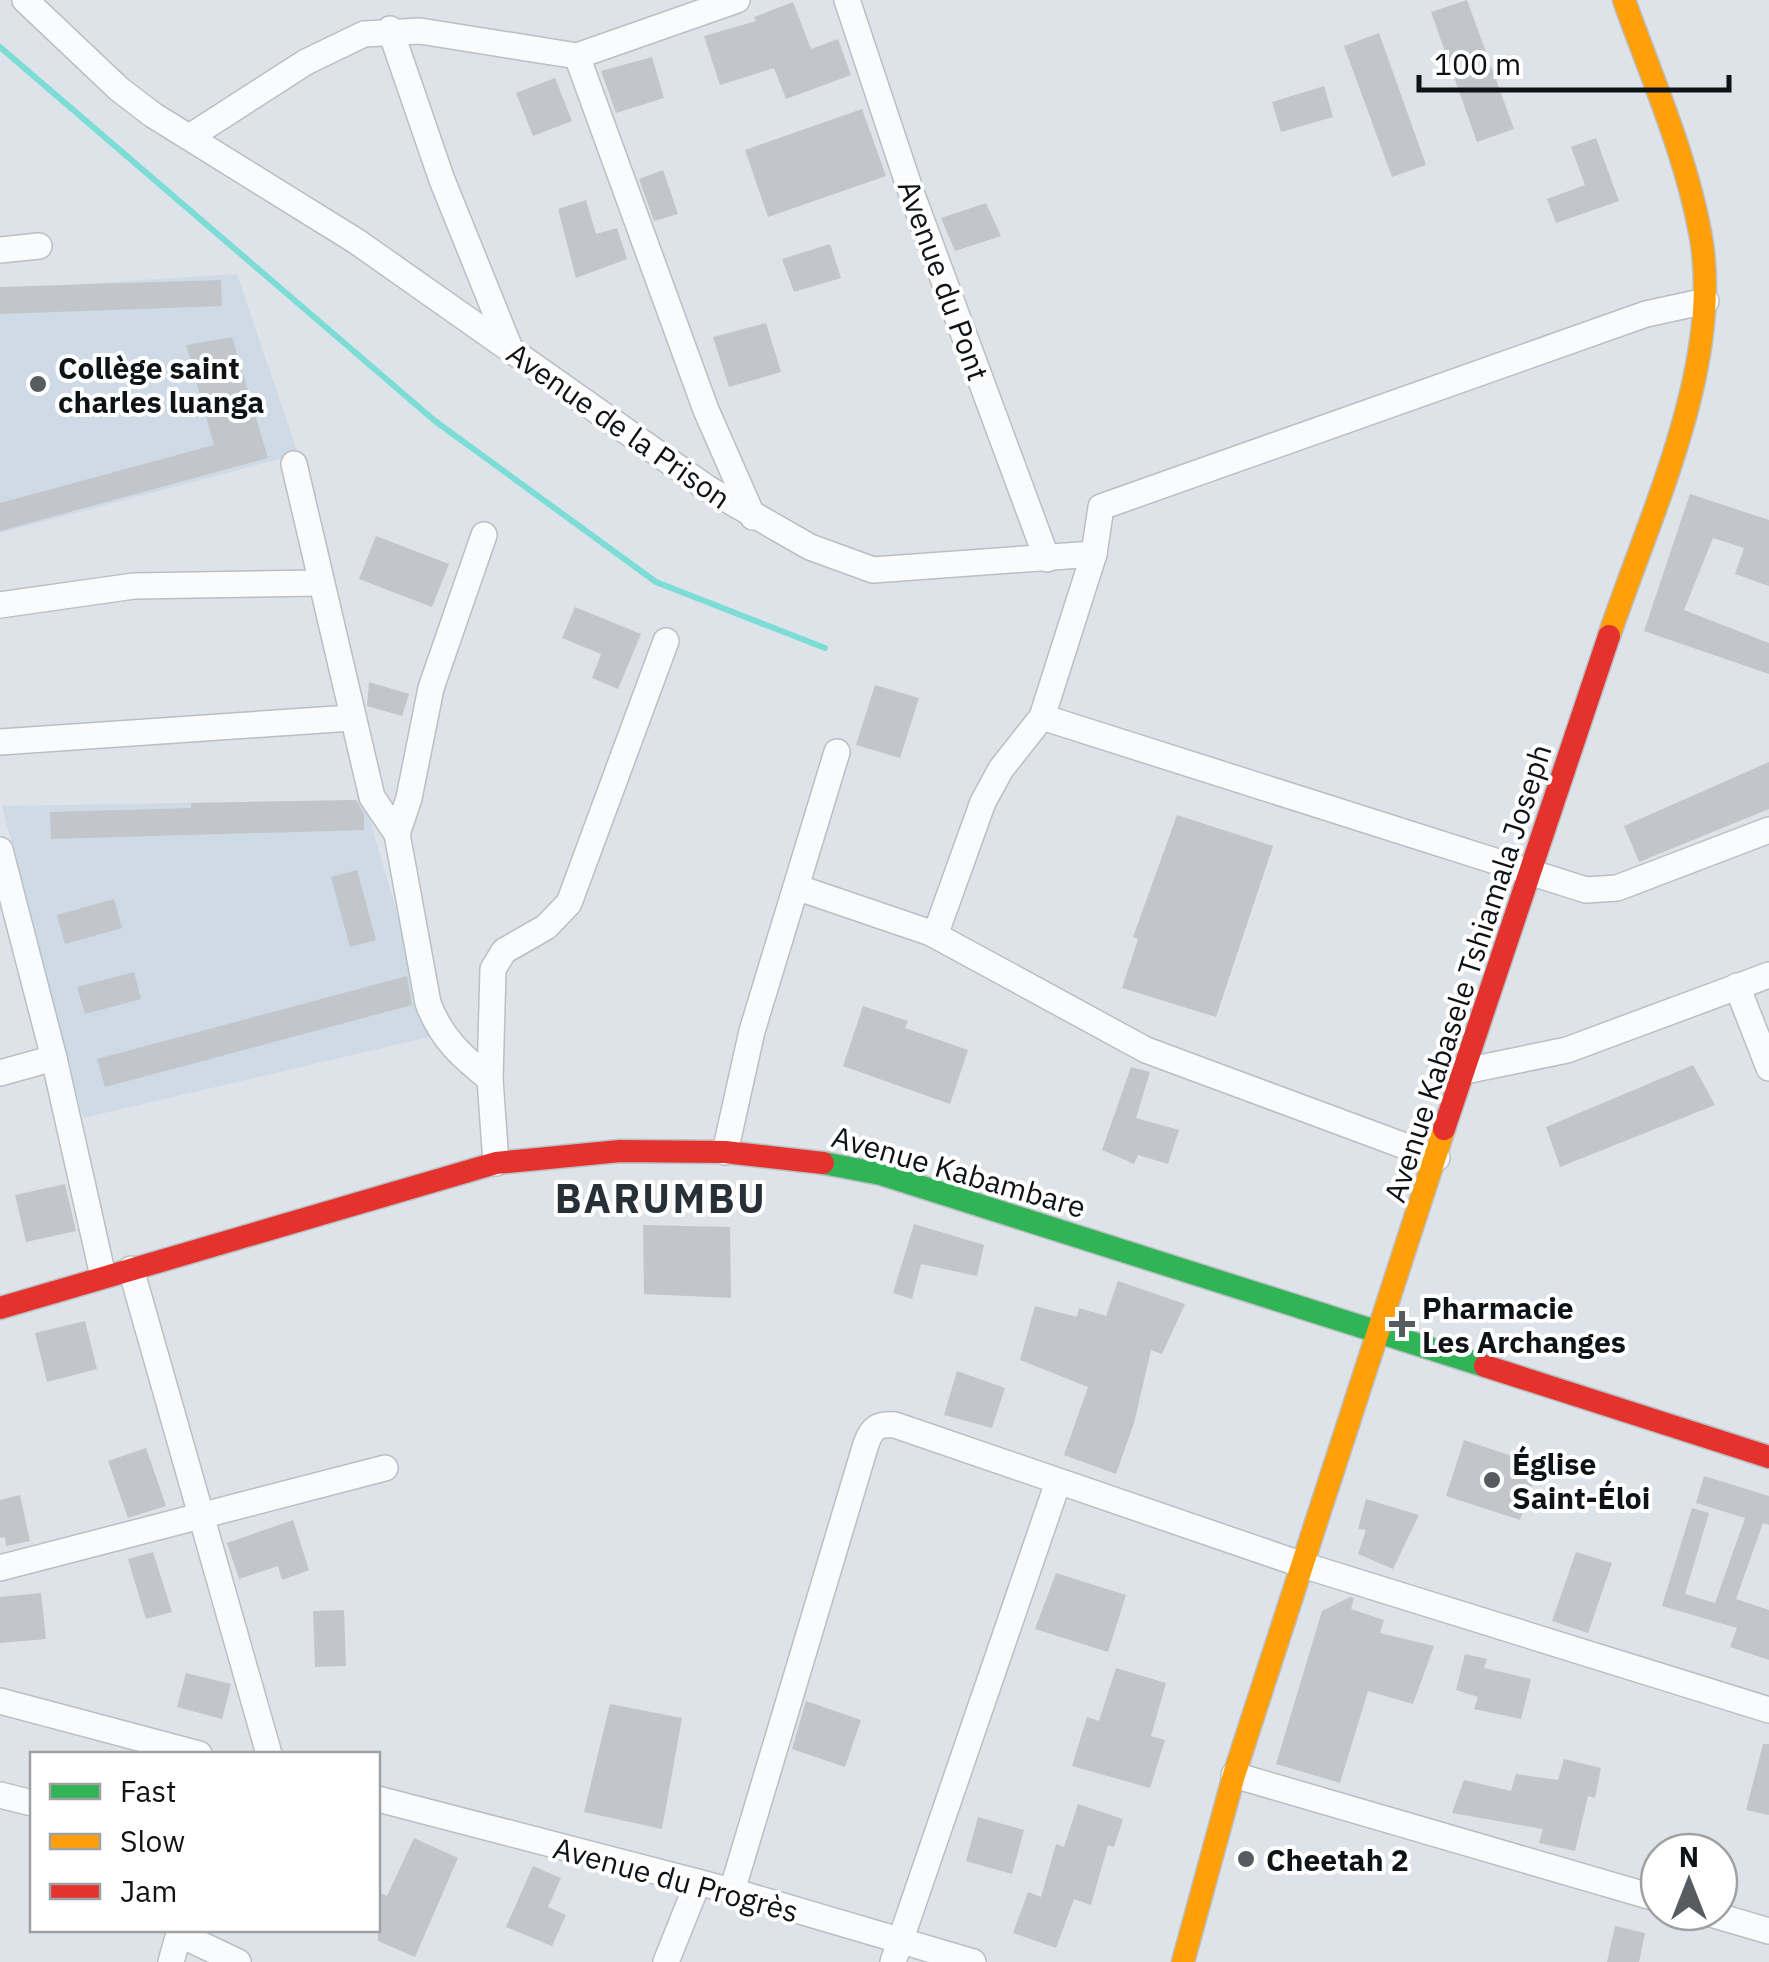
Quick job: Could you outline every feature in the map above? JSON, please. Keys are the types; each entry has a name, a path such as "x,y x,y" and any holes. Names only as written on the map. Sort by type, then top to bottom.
{"main road":[{"name":"Avenue Kabasele Tshiamala Joseph","path":"1183,1962 1234,1775 1306,1566 1527,874 1692,393 1706,301 1700,234 1684,162 1624,0"},
{"name":"Avenue Kabambare","path":"0,1308 496,1163 620,1150 725,1152 803,1159 881,1174 1769,1457"}],"street":[{"name":"Avenue de la Prison","path":"25,0 118,89 356,241 753,517 810,547 873,570 1094,554"},
{"path":"191,136 306,62 364,34 390,29 578,56 737,0"},
{"name":"Avenue du Pont","path":"847,0 911,192 1047,559"},
{"path":"390,29 442,180 511,350"},
{"path":"578,56 706,410 753,517"},
{"path":"0,250 39,246"},
{"path":"931,933 938,927 984,802 1001,769 1042,717 1094,554 1101,507 1646,314 1706,301"},
{"path":"294,464 372,797 397,834 428,1002 438,1029 452,1049 490,1079"},
{"path":"397,834 409,798 431,688 484,535"},
{"path":"0,605 134,586 320,583"},
{"path":"496,1163 490,1079 493,969 504,951 546,927 569,903 666,641"},
{"path":"1042,717 1586,890 1616,888 1769,830"},
{"path":"0,742 351,718"},
{"path":"725,1152 752,1030 799,888 836,752"},
{"path":"0,850 10,927 54,1058 103,1276"},
{"path":"799,888 931,933 1146,1050 1438,1158"},
{"path":"1465,1071 1567,1050 1769,975"},
{"path":"1737,986 1769,1068"},
{"path":"0,1072 54,1058"},
{"path":"131,1269 268,1752"},
{"path":"732,1891 870,1432 882,1425 895,1425 1306,1566 1769,1710"},
{"path":"0,1568 385,1468"},
{"path":"898,1952 1058,1482"},
{"path":"0,1701 191,1752"},
{"path":"1234,1775 1639,1893"},
{"path":"0,1795 30,1802"},
{"name":"Avenue du Progrès","path":"380,1800 732,1891 898,1952 973,1962"},
{"path":"666,1962 698,1882"},
{"path":"1739,1922 1769,1931"},
{"path":"171,1962 180,1932 238,1962"}],"shaded area":[{"path":"237,274 298,454 0,533 0,289"},
{"path":"364,800 433,1036 83,1118 2,806"}],"building":[{"path":"1467,0 1514,129 1477,142 1431,12"},
{"path":"793,2 811,49 838,39 851,75 786,99 774,68 720,85 704,36 756,21 754,17"},
{"path":"1379,33 1426,165 1392,177 1344,46"},
{"path":"652,57 664,98 616,113 601,71"},
{"path":"555,78 572,121 533,136 516,93"},
{"path":"1324,86 1333,117 1281,132 1272,102"},
{"path":"862,109 886,176 768,217 745,150"},
{"path":"1596,138 1619,201 1556,223 1547,199 1585,185 1571,147"},
{"path":"663,170 678,214 654,221 639,179"},
{"path":"586,200 596,234 617,228 627,259 576,278 558,209"},
{"path":"986,203 1001,236 955,251 941,218"},
{"path":"830,244 841,278 794,292 782,259"},
{"path":"221,280 222,306 0,314 0,287"},
{"path":"766,323 781,372 729,387 713,337"},
{"path":"232,337 268,458 0,531 0,503 214,445 186,345"},
{"path":"1690,494 1769,520 1769,586 1735,574 1744,548 1713,538 1684,610 1769,643 1769,674 1644,631"},
{"path":"376,536 449,564 432,607 359,579"},
{"path":"575,607 641,634 618,689 592,678 601,654 562,638"},
{"path":"369,682 409,694 402,716 367,706"},
{"path":"875,685 919,698 900,758 856,745"},
{"path":"1769,762 1769,809 1639,862 1624,826"},
{"path":"356,800 364,814 364,830 51,839 50,812 191,808 191,803"},
{"path":"1177,815 1273,846 1216,1017 1122,988 1138,939 1133,937"},
{"path":"357,870 376,940 350,947 331,877"},
{"path":"114,899 122,928 65,944 57,915"},
{"path":"134,972 141,999 85,1014 77,987"},
{"path":"407,976 412,1005 105,1087 97,1059"},
{"path":"863,1006 908,1021 905,1028 968,1050 950,1104 843,1066"},
{"path":"1693,1065 1715,1105 1560,1167 1546,1127"},
{"path":"1131,1067 1150,1072 1136,1118 1179,1130 1168,1164 1138,1155 1134,1164 1102,1150"},
{"path":"65,1184 76,1231 26,1242 15,1195"},
{"path":"914,1224 984,1245 977,1276 921,1264 912,1299 893,1293"},
{"path":"643,1225 730,1227 731,1298 644,1294"},
{"path":"1118,1281 1185,1304 1162,1354 1151,1350 1134,1423 1116,1474 1064,1455 1088,1387 1020,1360 1035,1306 1077,1317 1079,1308 1106,1316"},
{"path":"85,1321 97,1369 47,1382 35,1333"},
{"path":"957,1371 1005,1388 992,1428 944,1415"},
{"name":"Église Saint-Éloi","path":"1464,1440 1539,1465 1520,1520 1446,1496"},
{"path":"146,1448 166,1506 128,1518 108,1461"},
{"path":"1704,1476 1769,1496 1769,1525 1763,1523 1736,1599 1769,1610 1769,1660 1730,1647 1737,1628 1662,1606 1692,1508 1709,1513 1685,1594 1715,1603 1745,1518 1696,1503"},
{"path":"20,1495 30,1541 6,1546 5,1537 0,1538 0,1500"},
{"path":"1366,1499 1419,1515 1393,1569 1358,1554 1366,1530 1358,1529"},
{"path":"293,1520 309,1570 282,1580 278,1566 239,1579 227,1543"},
{"path":"153,1552 172,1612 146,1619 128,1559"},
{"path":"1576,1552 1612,1563 1588,1633 1552,1621"},
{"path":"1056,1573 1126,1595 1108,1652 1035,1629"},
{"path":"41,1593 46,1639 0,1643 0,1597"},
{"path":"1354,1598 1351,1609 1384,1620 1380,1633 1434,1646 1413,1704 1368,1691 1340,1783 1276,1764 1322,1611"},
{"path":"344,1610 346,1666 315,1667 313,1611"},
{"path":"1465,1654 1487,1659 1484,1668 1531,1679 1521,1719 1474,1709 1478,1697 1456,1690"},
{"path":"1116,1668 1166,1683 1151,1736 1165,1740 1150,1788 1072,1766 1087,1717 1099,1721"},
{"path":"186,1673 231,1684 222,1719 177,1707"},
{"path":"806,1701 861,1720 845,1767 792,1749"},
{"path":"610,1704 682,1718 662,1829 584,1812"},
{"path":"1763,1744 1769,1744 1769,1815 1746,1810"},
{"path":"1564,1759 1601,1768 1595,1798 1588,1796 1575,1851 1539,1843 1543,1829 1452,1813 1464,1780 1511,1791 1516,1774 1558,1780"},
{"path":"1078,1804 1123,1819 1114,1847 1108,1845 1091,1905 1074,1899 1056,1948 1013,1933 1028,1892 1041,1897 1056,1844 1064,1847"},
{"path":"978,1817 1024,1830 1012,1874 966,1861"},
{"path":"414,1838 458,1858 415,1957 378,1941 380,1893 387,1896"},
{"path":"533,1866 561,1878 548,1907 566,1915 552,1946 506,1927"},
{"path":"1615,1926 1645,1933 1639,1962 1607,1962"}],"waterway":[{"path":"0,47 435,421 656,582 825,648"}],"traffic: fast":[{"path":"823,1163 881,1174 1485,1366"}],"traffic: slow":[{"path":"1609,636 1679,437 1702,333 1705,282 1700,232 1686,173 1624,0"},
{"path":"1183,1962 1234,1775 1444,1129"}],"traffic: jam":[{"path":"1444,1129 1609,636"},
{"path":"0,1308 496,1163 620,1151 725,1152 823,1163"},
{"path":"1485,1366 1769,1457"}],"place":[{"name":"Collège saint charles luanga","path":"38,384"},
{"name":"Pharmacie Les Archanges","path":"1402,1324"},
{"name":"Église Saint-Éloi","path":"1492,1480"},
{"name":"Cheetah 2","path":"1246,1859"}],"district":[{"name":"BARUMBU","path":"661,1198"}]}
